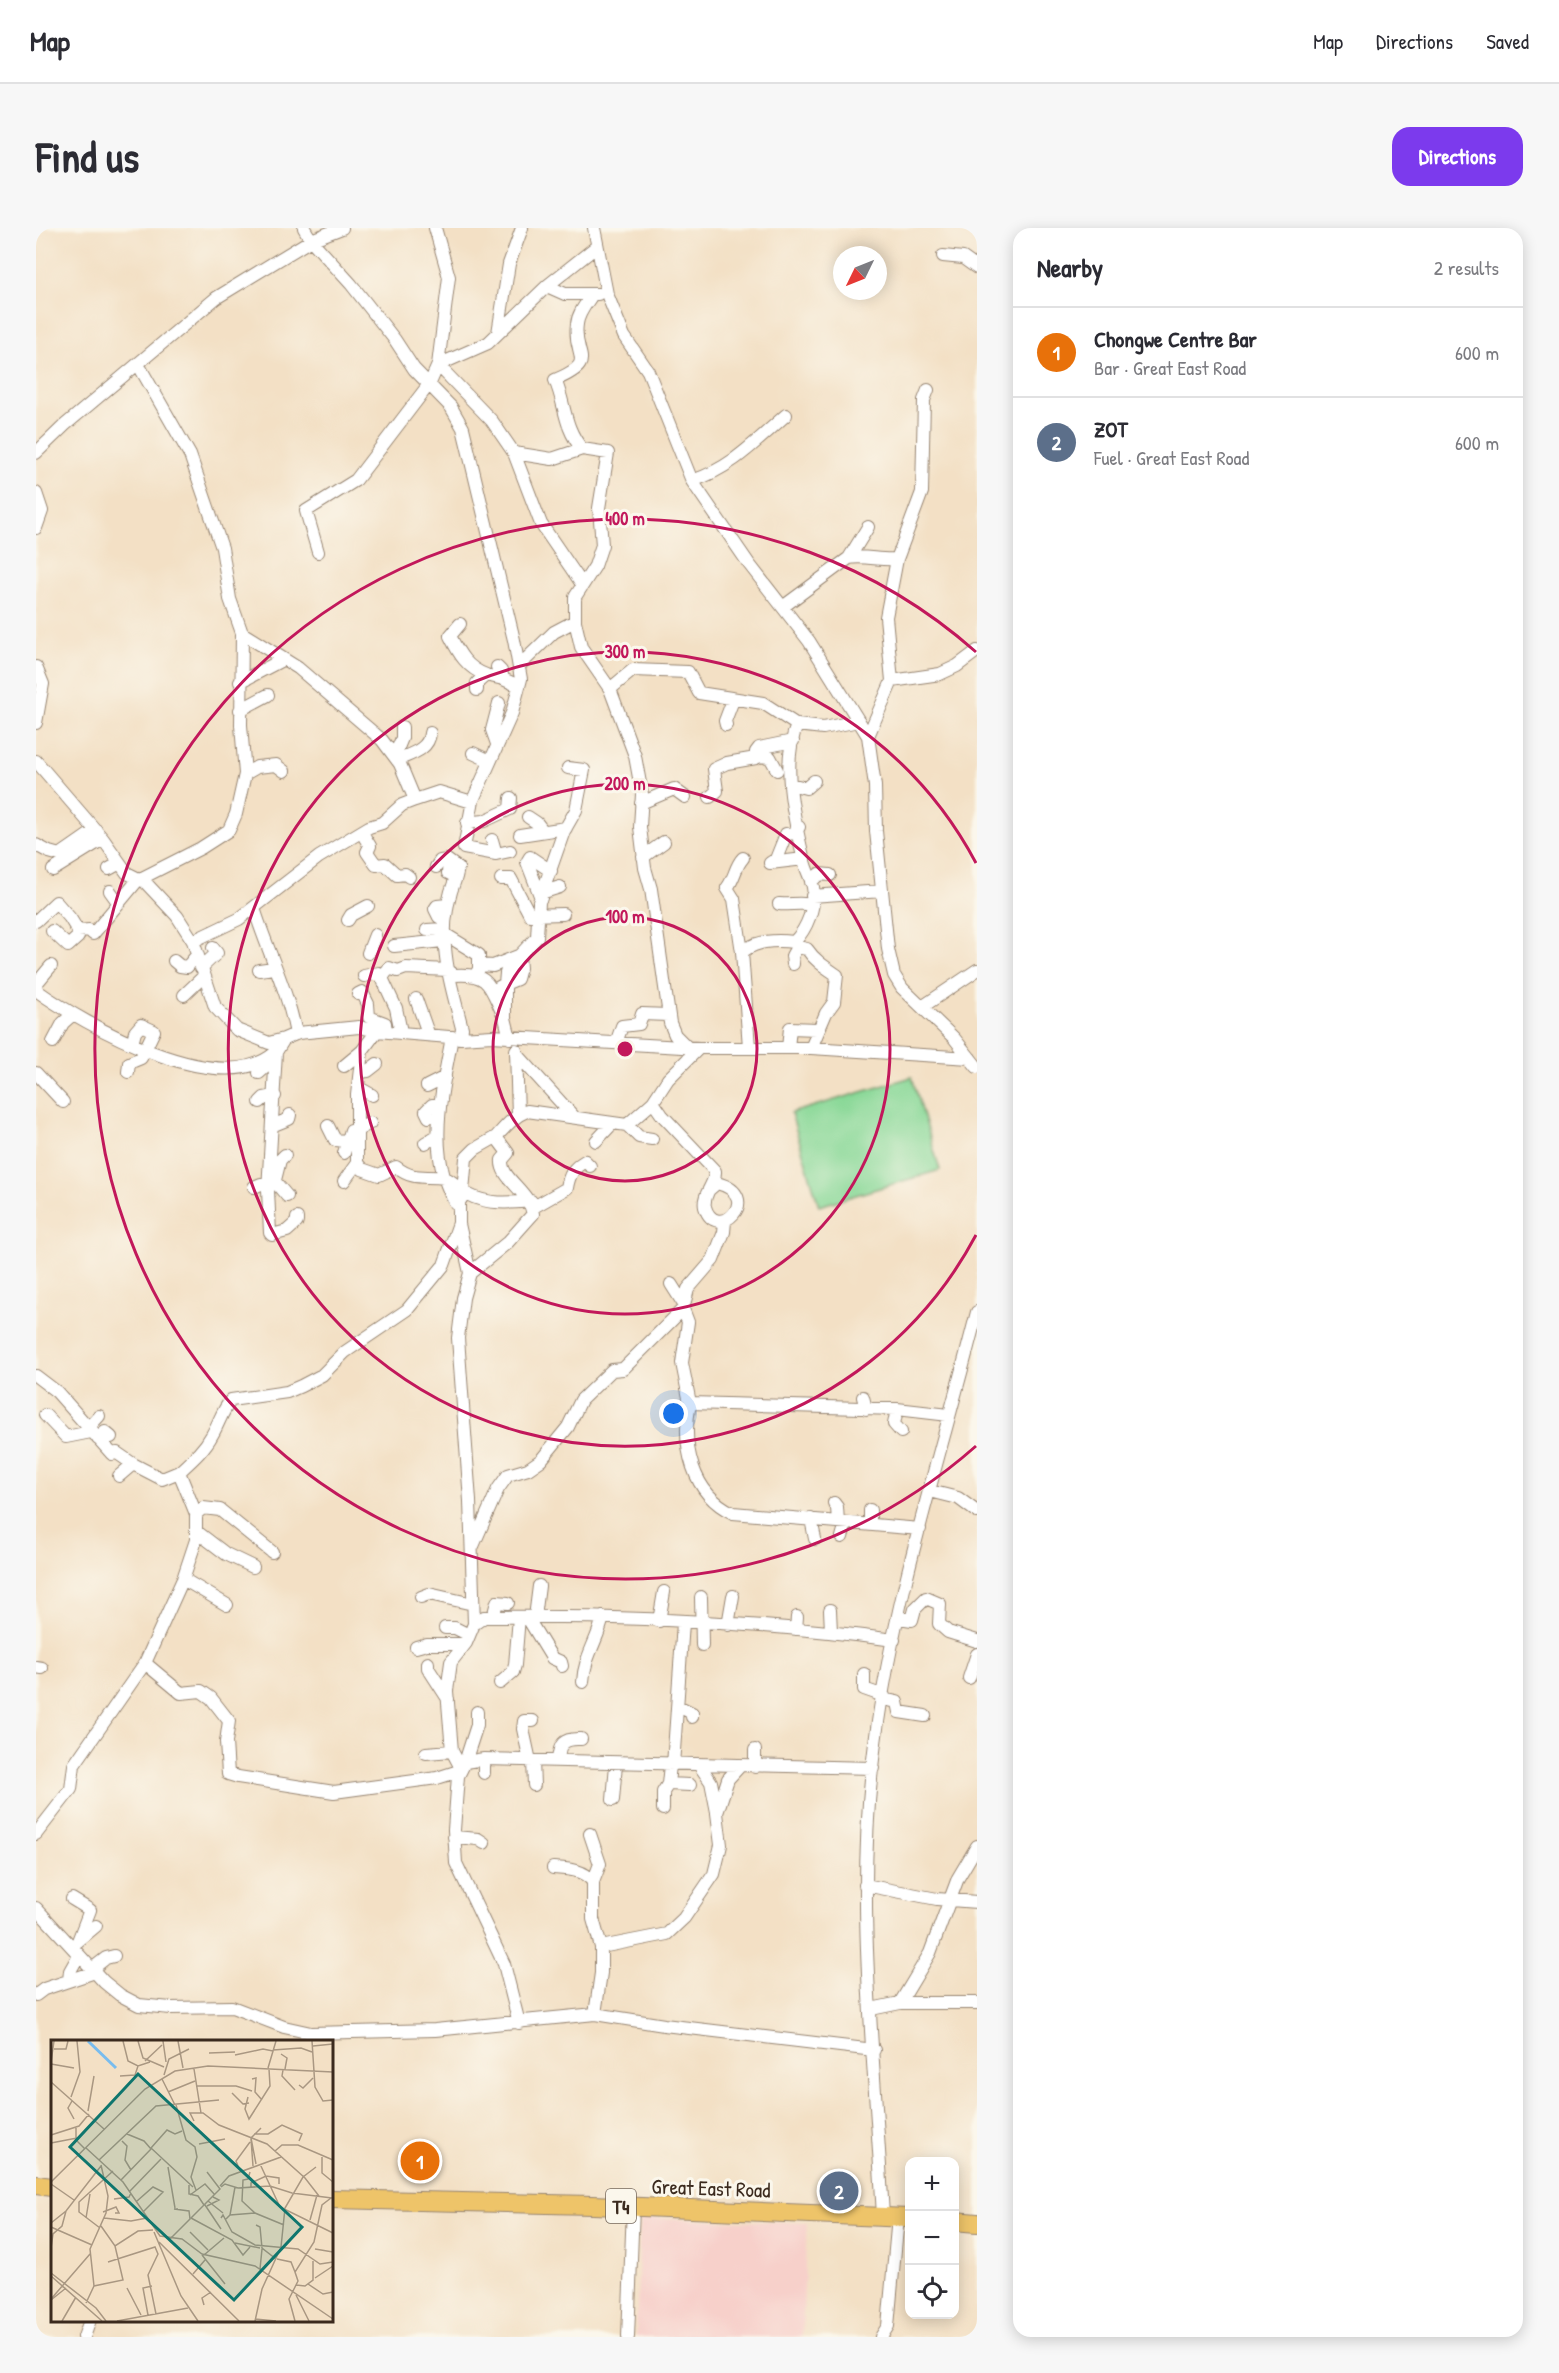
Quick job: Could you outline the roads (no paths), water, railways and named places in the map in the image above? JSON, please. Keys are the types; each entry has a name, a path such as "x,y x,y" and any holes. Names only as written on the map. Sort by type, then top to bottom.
{"highway":[{"path":"36,2185 51,2187"},
{"name":"Great East Road","path":"333,2199 897,2217"},
{"path":"959,2221 977,2223"}],"street":[{"path":"304,228 311,240 351,284 395,340 414,369 451,407 463,428 519,666 519,686 514,706 488,760 472,802 464,848 496,854 510,851"},
{"path":"36,453 65,424 216,298 311,240 342,228"},
{"path":"318,552 306,512 356,480 430,383 438,365 449,277 435,228"},
{"path":"498,333 509,264 522,228"},
{"path":"594,228 607,294 624,336 648,371 692,481 749,564 784,606 868,736 875,786 876,831 882,891 894,975 902,988 973,1062"},
{"path":"438,365 488,343 547,286 596,247"},
{"path":"943,256 963,258 977,268"},
{"path":"547,286 565,294 607,294"},
{"path":"582,449 570,435 563,409 563,398 555,380 575,371 581,363 583,357 576,327 592,295"},
{"path":"78,931 89,930 93,934 138,880 201,848 229,830 236,814 245,774 240,710 242,633 230,599 222,548 190,455 138,363"},
{"path":"438,365 492,421 514,453 541,524 582,584"},
{"path":"868,736 892,681 886,617 897,559 922,492 924,400 928,390"},
{"path":"692,481 718,472 734,461 786,415"},
{"path":"514,453 552,459 582,449 608,453 599,508 602,545 595,566 575,597 575,621 581,647 610,689 640,774 644,857 650,914 668,1015 675,1035 693,1047"},
{"path":"36,493 42,511 36,528"},
{"path":"784,606 849,558 868,527"},
{"path":"849,558 858,556 876,560 897,559"},
{"path":"519,666 554,632 575,621"},
{"path":"460,624 450,636 469,666 486,675 519,686"},
{"path":"242,633 298,668 317,683 337,704 382,740 396,758 415,800"},
{"path":"892,681 940,674 957,666 977,651"},
{"path":"240,682 282,660"},
{"path":"36,667 43,684 36,723"},
{"path":"497,667 503,679"},
{"path":"610,689 633,670 688,672 699,693 763,703 797,725 823,728 859,721"},
{"path":"477,690 477,683 486,675"},
{"path":"240,710 268,695"},
{"path":"726,725 733,700"},
{"path":"497,744 492,730 499,703"},
{"path":"793,964 792,956 804,929 812,901 805,842 793,816 790,784 793,741 797,725"},
{"path":"396,758 402,738 402,727"},
{"path":"396,758 419,751 430,738 430,733"},
{"path":"757,756 759,748 793,741"},
{"path":"473,753 488,760"},
{"path":"710,797 717,791 714,769 727,763 757,756 770,758 777,770"},
{"path":"36,761 100,834 115,866 152,888 177,916 193,941 215,1007 237,1030 269,1043 290,1036 359,1027 457,1037 693,1047 811,1048 973,1062"},
{"path":"245,774 256,767 276,765 284,771"},
{"path":"401,1032 396,1008 382,978 385,972 394,968 398,971 406,968 448,970 454,975 477,971 519,956 537,937 542,895 566,828 576,810 584,778 584,770 568,768"},
{"path":"790,784 806,788 814,781"},
{"path":"641,803 667,790 674,789 685,797"},
{"path":"193,941 239,919 319,857 369,827 382,823 402,805 439,792 472,802"},
{"path":"467,823 484,821 510,809 511,798"},
{"path":"528,817 543,831"},
{"path":"799,827 795,833 786,834 776,859 770,863 806,859"},
{"path":"520,835 566,828"},
{"path":"362,833 370,846 367,852 376,865 385,864 397,875 405,874 409,877"},
{"path":"36,845 66,857 100,834"},
{"path":"492,840 496,854"},
{"path":"644,857 664,842"},
{"path":"542,895 527,862 530,857 551,871"},
{"path":"743,858 738,862 735,878 727,888 734,899 742,951 749,1047"},
{"path":"436,867 440,861 449,862 448,873 456,877 447,905 444,932 448,970 462,1028 445,1077 437,1136 448,1190 459,1208"},
{"path":"811,882 819,874 830,875"},
{"path":"501,879 511,879 530,915 563,914"},
{"path":"542,895 560,887"},
{"path":"110,891 118,902"},
{"path":"779,904 882,891"},
{"path":"36,921 56,902 70,918 78,931 78,937 68,946 52,931"},
{"path":"348,920 351,915 368,906"},
{"path":"254,908 267,951 281,983 290,1036"},
{"path":"427,930 444,932 479,955 477,971"},
{"path":"394,946 444,932"},
{"path":"267,951 272,940 270,933"},
{"path":"368,952 375,935"},
{"path":"742,951 750,945 779,940 807,949 815,961 824,964 837,975 834,1002 817,1031 811,1048"},
{"path":"184,995 217,953 213,948"},
{"path":"174,961 180,966 187,967 197,955"},
{"path":"492,986 506,984 517,979 520,968 519,956"},
{"path":"36,984 51,966"},
{"path":"259,970 274,968"},
{"path":"922,1007 977,970"},
{"path":"477,971 492,986 512,1038 516,1053 518,1115"},
{"path":"364,976 379,973"},
{"path":"505,1018 506,984"},
{"path":"36,990 72,1015 144,1050 188,1063 223,1069 270,1064"},
{"path":"344,1066 382,1031 385,1023 369,1017 366,996 362,992 358,994"},
{"path":"649,1014 665,995"},
{"path":"416,999 428,1033"},
{"path":"57,1005 61,1011 63,1024"},
{"path":"616,1043 622,1026 639,1024 642,1014 668,1015"},
{"path":"53,1042 63,1024 72,1015"},
{"path":"128,1072 129,1063 141,1058 154,1031 145,1025 138,1027 132,1044"},
{"path":"788,1048 790,1028 817,1029 817,1031"},
{"path":"249,1035 260,1047 270,1064 275,1096 271,1183 270,1230 272,1235 287,1231 297,1222 297,1218"},
{"path":"259,1073 270,1064 276,1052 290,1036"},
{"path":"627,1125 653,1102 693,1047"},
{"path":"344,1181 357,1163 357,1095 362,1051"},
{"path":"516,1053 574,1117"},
{"path":"360,1072 368,1071 377,1064"},
{"path":"36,1073 63,1102"},
{"path":"427,1086 445,1077"},
{"path":"357,1095 363,1090 372,1095"},
{"path":"260,1102 275,1096"},
{"path":"470,1562 474,1539 485,1522 498,1489 508,1475 528,1469 541,1460 568,1427 581,1400 612,1370 623,1369 683,1306 688,1289 713,1260 724,1232 725,1221 736,1213 738,1201 735,1194 662,1115 653,1102"},
{"path":"429,1117 426,1111 432,1105 440,1105"},
{"path":"470,1634 473,1604 470,1500 458,1338 463,1299 470,1273 459,1223 466,1158 475,1149 496,1137 518,1115 527,1112 627,1125 639,1137 652,1139"},
{"path":"274,1130 289,1119 290,1115"},
{"path":"328,1126 335,1140 345,1147 351,1130 356,1131 370,1123"},
{"path":"596,1141 612,1124"},
{"path":"424,1143 437,1136"},
{"path":"470,1273 514,1236 533,1214 532,1204 503,1172 502,1160 508,1153 496,1137"},
{"path":"271,1183 280,1160 285,1155"},
{"path":"357,1163 362,1169 379,1176 396,1167 407,1176 447,1178 464,1192 481,1200 506,1204 532,1204 567,1188 568,1175 579,1164 585,1161 590,1166"},
{"path":"715,1171 716,1177 705,1197 705,1207 711,1216 725,1221"},
{"path":"254,1187 271,1183 279,1186 286,1196"},
{"path":"710,1189 717,1183 726,1185"},
{"path":"162,1479 179,1472 199,1454 211,1436 220,1415 231,1400 287,1392 301,1386 322,1375 345,1352 406,1310 444,1265 459,1223"},
{"path":"256,1224 270,1230"},
{"path":"671,1284 683,1306 688,1322 682,1363 690,1403 687,1430 694,1475 708,1497 717,1506 733,1513 920,1529"},
{"path":"881,2337 888,2326 897,2217 874,2050 871,2009 866,1886 873,1768 883,1697 899,1618 949,1415 972,1351 977,1312"},
{"path":"36,1376 71,1403 92,1433 112,1454 117,1453 162,1479 183,1486"},
{"path":"690,1403 865,1403 949,1415"},
{"path":"897,1409 894,1424 901,1432"},
{"path":"45,1415 66,1437 105,1432 111,1437"},
{"path":"92,1433 99,1416"},
{"path":"119,1476 133,1464"},
{"path":"36,1834 72,1789 74,1765 145,1663 183,1580 196,1540 196,1514 179,1472"},
{"path":"930,1491 952,1491 977,1512"},
{"path":"834,1503 842,1522 842,1537"},
{"path":"196,1514 203,1508 220,1510 272,1552"},
{"path":"870,1510 870,1525"},
{"path":"811,1520 815,1539"},
{"path":"196,1531 226,1554 253,1567"},
{"path":"183,1580 227,1605"},
{"path":"500,1683 513,1672 527,1617 539,1586"},
{"path":"906,1591 940,1604 939,1624 948,1632 977,1641"},
{"path":"659,1621 664,1592"},
{"path":"421,1597 429,1594 473,1604"},
{"path":"728,1625 733,1596"},
{"path":"702,1597 702,1645"},
{"path":"899,1618 912,1620 915,1609 926,1598"},
{"path":"493,1617 497,1602 508,1603"},
{"path":"830,1610 831,1632"},
{"path":"461,1767 452,1751 448,1699 451,1662 484,1617 603,1617 728,1625 797,1623 831,1632 894,1640"},
{"path":"527,1617 557,1662 538,1659"},
{"path":"584,1682 585,1662 600,1630 603,1617"},
{"path":"663,1809 663,1792 668,1784 678,1706 683,1623"},
{"path":"445,1628 456,1628 470,1634"},
{"path":"416,1647 470,1634"},
{"path":"969,1678 977,1654"},
{"path":"145,1663 181,1693 201,1691 211,1698 228,1721 226,1760 228,1774 334,1792 437,1778 484,1759 739,1767 873,1768"},
{"path":"428,1663 428,1668 448,1699"},
{"path":"864,1674 864,1689 897,1702 900,1712 925,1716"},
{"path":"678,1706 692,1713 692,1718"},
{"path":"477,1712 477,1725 461,1767 454,1837 456,1863 482,1906 504,1964 519,2023"},
{"path":"533,1721 524,1721 522,1729 532,1761 534,1785"},
{"path":"558,1761 559,1749 563,1741 569,1738 581,1739"},
{"path":"754,1767 755,1750"},
{"path":"426,1753 452,1751"},
{"path":"484,1759 484,1773"},
{"path":"613,1800 616,1764"},
{"path":"601,1947 667,1934 675,1929 714,1874 721,1845 717,1814 711,1782 700,1766"},
{"path":"717,1814 728,1779 739,1767"},
{"path":"668,1784 690,1785"},
{"path":"454,1837 473,1834 484,1843"},
{"path":"590,1834 600,1864 593,1882 593,1919 601,1947 601,1973 595,2014"},
{"path":"900,2002 930,1953 949,1900 977,1846"},
{"path":"553,1868 579,1872 589,1876 593,1882"},
{"path":"866,1886 949,1900 977,1902"},
{"path":"69,1980 76,1947 90,1910 72,1899"},
{"path":"36,1908 76,1947 94,1971 120,1995 139,2005 171,2008 232,2007 284,2027 311,2033 435,2030 595,2014 660,2025 874,2050"},
{"path":"76,1947 96,1926"},
{"path":"36,1995 94,1971 106,1958 114,1956"},
{"path":"871,2009 900,2002 977,2003"},
{"path":"628,2337 633,2207"},
{"path":"84,2337 89,2322"}],"place":[{"name":"Chongwe Centre Bar","path":"420,2161"},
{"name":"ZOT","path":"839,2191"}]}
